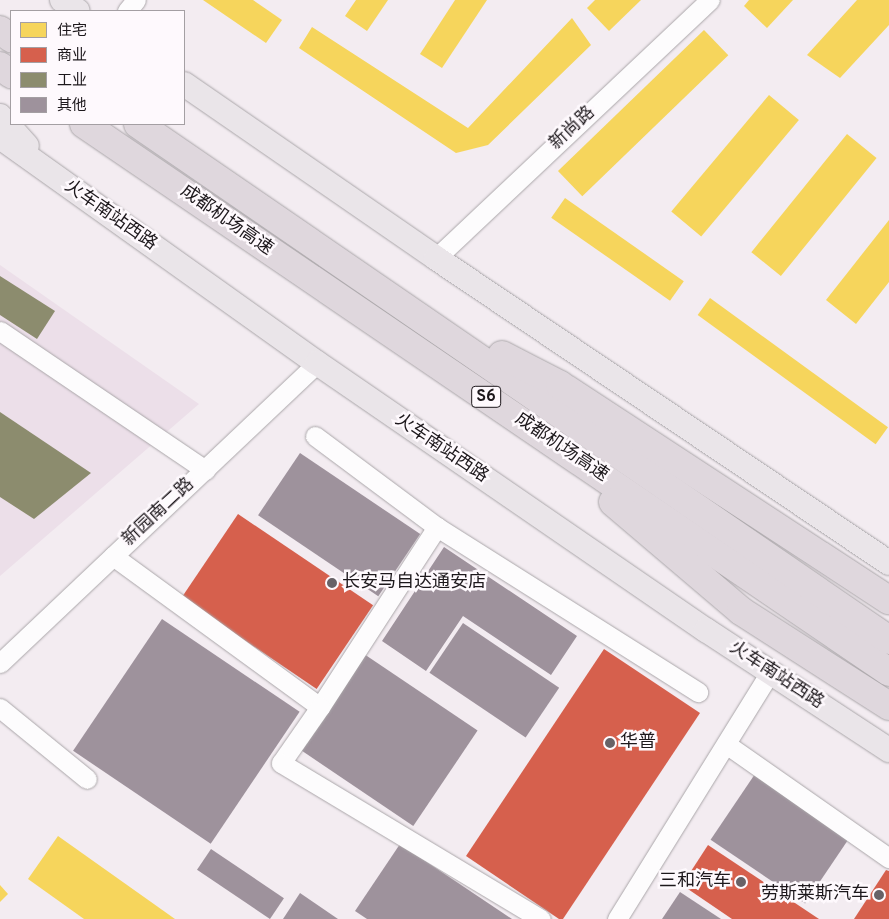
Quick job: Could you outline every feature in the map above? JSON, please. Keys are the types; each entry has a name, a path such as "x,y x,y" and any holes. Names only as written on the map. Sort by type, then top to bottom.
{"highway":[{"name":"成都机场高速","path":"85,125 889,672"},
{"name":"成都机场高速","path":"139,125 333,256 889,640"},
{"path":"333,256 507,358 560,385 889,600"},
{"path":"497,405 741,611 889,706"}],"main road":[{"path":"62,0 77,10"},
{"path":"76,0 87,10"},
{"path":"185,85 436,258 889,563"},
{"path":"0,116 56,177"},
{"name":"火车南站西路","path":"0,137 317,363 770,672 889,750"}],"street":[{"path":"128,10 136,0"},
{"name":"新尚路","path":"436,258 710,0"},
{"path":"0,331 205,470"},
{"name":"新园南二路","path":"0,663 317,363"},
{"path":"314,436 437,527 698,692"},
{"path":"437,527 320,707 280,763 541,919"},
{"path":"113,556 320,707"},
{"path":"617,919 770,672"},
{"path":"0,708 87,779"},
{"path":"726,744 889,858"}],"shaded area":[{"path":"0,265 199,404 0,576"}],"building: 住宅":[{"path":"203,0 253,0 282,20 266,43"},
{"path":"356,0 388,0 367,31 345,16"},
{"path":"455,0 487,0 442,68 420,54"},
{"path":"595,0 641,0 609,31 587,8"},
{"path":"749,0 793,0 767,28 744,6"},
{"path":"857,0 889,0 889,25 840,78 807,55"},
{"path":"572,18 591,45 488,145 456,153 299,48 312,27 468,128"},
{"path":"704,30 728,55 582,196 558,171"},
{"path":"769,95 799,120 701,237 671,211"},
{"path":"847,134 877,158 781,276 751,252"},
{"path":"565,198 684,281 670,301 551,218"},
{"path":"889,220 889,282 856,324 826,300"},
{"path":"710,298 888,427 876,444 698,315"},
{"path":"58,836 175,919 84,919 28,879"},
{"path":"0,885 8,894 0,902"}],"building: 商业":[{"path":"238,514 373,605 317,689 182,598"},
{"path":"604,649 700,713 563,919 559,919 466,856"},
{"path":"708,845 819,919 732,919 682,885"},
{"name":"劳斯莱斯汽车","path":"886,870 889,871 889,919 854,919"}],"building: 工业":[{"path":"0,276 55,311 37,339 0,315"},
{"path":"0,412 91,473 34,519 0,497"}],"building: 其他":[{"path":"300,453 420,534 378,596 258,515"},
{"path":"444,547 577,636 551,675 463,616 426,671 382,641"},
{"path":"162,619 300,712 211,844 73,751"},
{"path":"463,623 559,688 526,738 429,673"},
{"path":"364,654 478,731 413,826 300,749"},
{"path":"757,771 852,835 805,904 711,840"},
{"path":"400,844 512,919 367,919 355,911"},
{"path":"211,849 284,898 270,919 197,870"},
{"path":"680,892 721,919 662,919"},
{"path":"300,893 338,919 283,919"}],"place":[{"name":"长安马自达通安店","path":"332,583"},
{"name":"华普","path":"610,743"},
{"name":"三和汽车","path":"741,882"},
{"name":"劳斯莱斯汽车","path":"879,895"}]}
